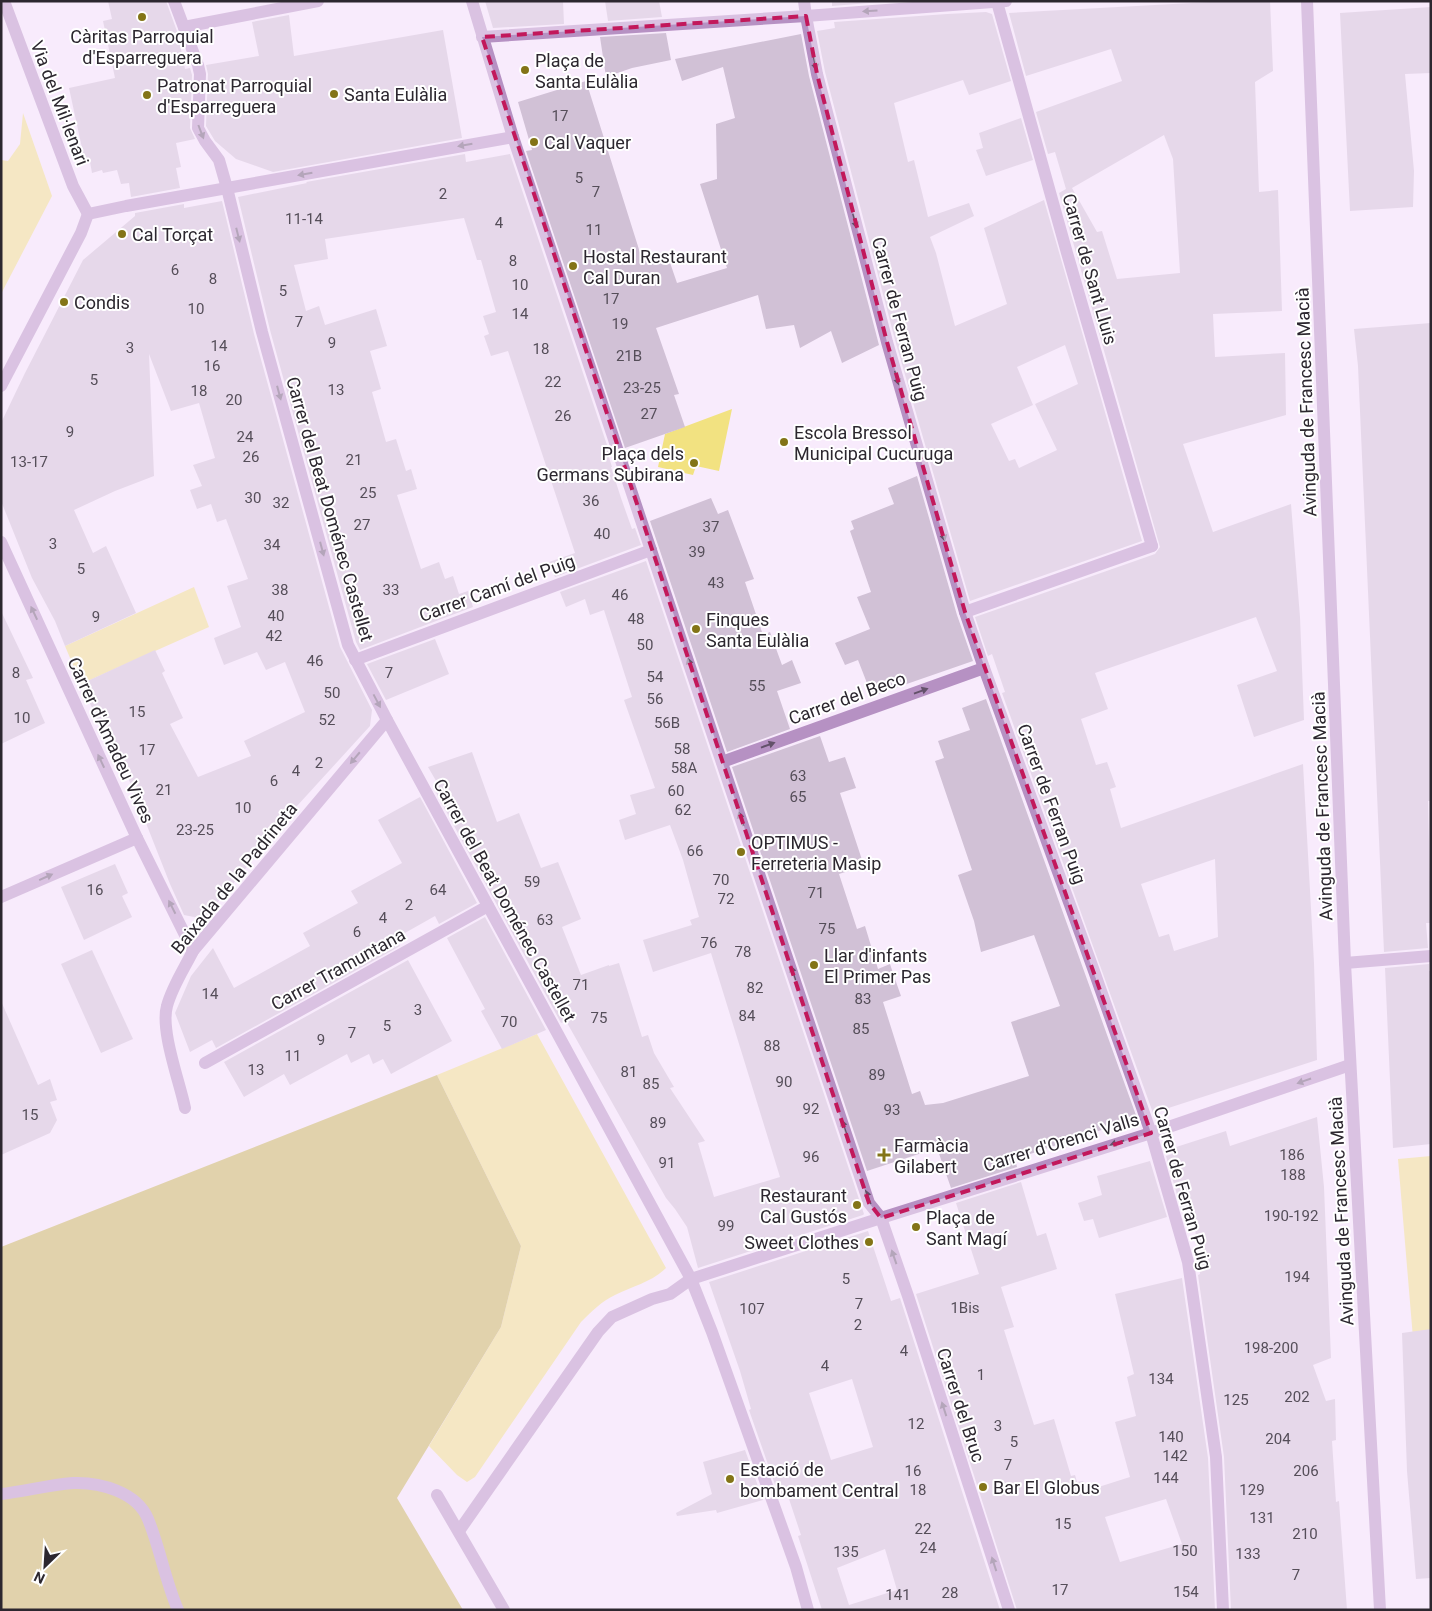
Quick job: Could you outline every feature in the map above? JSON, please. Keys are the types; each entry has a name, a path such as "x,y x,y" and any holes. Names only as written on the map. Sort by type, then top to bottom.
{"street":[{"name":"Via del Mil·lenari","path":"4,1 73,186 88,214"},
{"name":"Carrer del Beat Doménec Castellet","path":"174,1 200,74 198,128 205,142 220,160 262,332 348,645 691,1279 712,1332 796,1567 808,1610"},
{"path":"184,27 318,1"},
{"path":"458,1531 598,1332 612,1317 652,1299 670,1294 691,1279 881,1218 869,1203 513,137 472,1"},
{"name":"Carrer de Ferran Puig","path":"804,1 817,74 887,342 965,612 1151,1133 1188,1262 1216,1457 1223,1610"},
{"path":"482,37 1006,1"},
{"name":"Avinguda de Francesc Macià","path":"1307,1 1345,963 1380,1610"},
{"name":"Carrer de Sant Lluis","path":"965,612 1152,546 997,2"},
{"path":"1,386 81,233 88,214 513,137"},
{"name":"Carrer d'Amadeu Vives","path":"1,542 137,838 193,951"},
{"name":"Carrer Camí del Puig","path":"355,660 651,550"},
{"name":"Carrer del Beco","path":"722,762 984,668"},
{"name":"Baixada de la Padrineta","path":"185,1108 170,1044 166,1008 172,990 193,951 387,720"},
{"path":"1,897 137,838"},
{"name":"Carrer Tramuntana","path":"205,1063 488,906"},
{"path":"1345,963 1431,956"},
{"name":"Carrer d'Orenci Valls","path":"881,1218 1151,1133 1350,1065"},
{"name":"Carrer del Bruc","path":"881,1218 1009,1610"},
{"path":"1,1494 73,1483 93,1484 116,1490 134,1500 148,1517 168,1589 178,1610"},
{"path":"437,1494 504,1610"}],"highlighted area":[{"path":"806,16 817,74 887,342 965,612 1151,1133 881,1218 869,1203 482,37"}],"shaded area":[{"path":"23,113 52,196 1,294 1,160 8,161 20,144"},
{"path":"732,409 719,471 696,466 693,475 658,467 665,434"},
{"path":"194,587 209,627 81,684 65,646"},
{"path":"537,1034 666,1268 648,1280 606,1300 581,1322 475,1477 467,1482 457,1475 429,1446 501,1327 521,1246 437,1075"},
{"path":"437,1075 521,1246 501,1327 397,1498 463,1610 1,1610 1,1247"},
{"path":"1431,1156 1431,1336 1413,1338 1398,1159"}],"building":[{"name":"Patronat Parroquial d'Esparreguera","path":"108,1 166,1 178,34 185,69 190,68 192,75 190,128 195,139 176,143 181,167 176,168 180,188 131,197 129,183 121,184 117,170 103,173 102,170 92,173 90,162 85,162 69,88 115,78 103,21 112,19"},
{"path":"485,1 563,1 564,24 493,28"},
{"path":"605,1 659,1 662,17 608,21"},
{"path":"832,1 894,1 832,6"},
{"path":"1229,1 1270,1 1273,71 1255,82 1259,192 1278,190 1282,311 1213,314 1215,357 1285,353 1286,415 1183,444 1213,532 1291,504 1300,617 1304,720 1254,737 1237,685 1277,671 1256,617 1095,673 1108,709 1081,719 1096,765 1107,762 1116,787 1110,789 1121,828 1303,764 1314,963 1317,1060 1153,1113 1002,693 1005,692 992,654 988,656 975,617 1155,554 1160,547 1059,193 1066,189 1055,152 1048,154 1036,112 1122,81 1111,49 1026,76 1009,13","holes":["1164,135 1173,159 1180,273 1117,279 1102,231 1097,232 1072,188","1215,859 1218,937 1174,951 1169,934 1159,937 1141,884"]},
{"path":"1431,7 1431,73 1405,74 1414,171 1413,207 1350,211 1340,13"},
{"path":"986,12 992,14 1011,81 969,95 963,80 894,103 908,162 914,160 928,217 969,203 974,216 930,237 955,326 1007,304 984,228 1044,200 1142,541 970,601 895,340 825,72 817,31 835,28 834,22","holes":["1065,345 1078,384 1035,404 1057,450 1019,468 1015,459 1009,461 991,424 1033,405 1017,367"]},
{"name":"Santa Eulàlia","path":"289,15 294,56 443,30 462,138 273,172 236,159 215,141 206,126 208,74 206,65 259,56 252,22"},
{"path":"666,33 671,60 632,68 606,77 600,37"},
{"path":"801,34 809,76 879,345 842,363 831,331 800,348 794,325 766,329 758,295 656,328 679,394 674,395 685,427 625,448 526,151 532,150 518,102 586,81 642,259 666,251 677,283 727,268 700,184 717,179 716,124 735,118 723,67 682,81 675,59"},
{"path":"1021,118 1033,160 986,176 976,150 983,148 979,133"},
{"path":"465,154 466,162 510,154 610,454 608,454 611,467 621,498 632,529 635,528 641,545 555,577 549,562 575,553 508,351 491,356 484,336 489,334 483,316 496,312 481,260 477,260 464,218 325,239 328,259 294,265 306,311 319,306 325,325 376,309 387,346 370,351 381,389 372,392 386,442 396,439 406,471 411,469 417,489 397,495 421,569 439,562 445,579 453,576 459,594 468,591 473,607 360,650 356,642 270,330 238,197 306,182"},
{"path":"222,201 254,334 340,647 372,710 370,726 297,806 204,919 184,915 127,775 122,777 109,753 112,751 81,684 155,650 165,671 162,673 183,718 170,724 198,777 251,756 244,741 305,712 285,662 266,670 257,652 224,665 217,647 214,638 241,627 227,586 248,579 226,519 217,522 211,504 197,509 190,490 202,486 193,465 215,458 199,403 171,411 149,354 154,476 74,510 93,553 106,546 136,613 65,646 55,621 32,578 1,501 1,423 83,260 135,216 135,213 184,204 184,208"},
{"path":"1431,323 1431,801 1428,801 1431,923 1426,923 1428,948 1384,952 1358,366 1354,329"},
{"path":"917,476 957,615 973,661 872,696 858,660 845,665 835,643 870,629 857,597 871,592 850,531 854,529 851,521 894,504 888,488"},
{"path":"711,498 718,514 728,510 754,579 745,582 763,635 770,632 782,665 792,660 801,683 777,691 790,729 727,752 650,521"},
{"path":"646,561 864,1214 698,1268 687,1227 666,1198 566,1021 561,1023 434,789 439,786 428,767 472,752 497,822 519,813 541,868 558,862 581,919 562,927 581,975 619,963 642,1037 648,1035 654,1053 674,1087 670,1088 705,1141 698,1143 714,1197 780,1177 711,953 653,972 643,940 692,925 690,920 699,917 683,860 670,825 625,840 619,820 636,814 630,795 655,788 624,700 632,697 604,610 590,615 585,599 566,607 560,592"},
{"path":"1,611 33,678 26,680 45,723 1,744"},
{"path":"435,639 449,674 386,700 367,664"},
{"path":"986,699 1137,1118 1015,1159 1017,1167 951,1188 937,1148 867,1171 732,767 820,736 829,762 845,757 856,788 840,793 864,866 839,874 857,929 865,926 878,969 890,964 901,996 883,1002 912,1094 920,1091 925,1105 943,1103 1029,1076 1011,1022 1060,1006 1034,935 981,952 974,921 958,875 972,870 935,761 944,758 938,741 970,730 962,708"},
{"path":"420,797 477,903 439,924 435,916 396,938 400,946 216,1048 212,1040 190,1052 175,1013 191,976 213,948 234,988 310,946 303,933 358,903 351,891 402,863 378,820"},
{"path":"115,864 128,893 122,896 132,917 84,940 61,887"},
{"path":"485,917 546,1030 502,1049 481,1011 485,1009 447,938"},
{"path":"92,950 133,1039 101,1053 61,964"},
{"path":"408,960 452,1041 391,1074 383,1059 373,1064 369,1054 351,1063 347,1054 290,1085 284,1074 244,1097 224,1062"},
{"path":"1429,964 1429,971 1431,971 1431,1144 1393,1148 1385,968"},
{"path":"1,1001 38,1085 50,1079 57,1100 50,1102 57,1120 50,1133 1,1155"},
{"path":"1317,1117 1324,1187 1331,1358 1313,1365 1326,1401 1335,1399 1336,1440 1332,1441 1336,1502 1339,1501 1347,1610 1231,1610 1224,1457 1198,1275 1200,1274 1193,1209 1182,1212 1166,1156 1172,1154 1170,1149 1226,1131 1230,1146"},
{"path":"1150,1161 1167,1217 1099,1238 1093,1219 1084,1221 1078,1203 1102,1195 1097,1176"},
{"path":"1021,1182 1037,1236 1046,1233 1057,1269 1001,1287 1014,1327 1004,1330 1034,1425 1054,1419 1071,1476 1075,1475 1077,1482 1083,1481 1086,1491 1130,1477 1115,1422 1136,1416 1127,1377 1134,1374 1115,1294 1182,1278 1208,1458 1215,1610 1017,1610 916,1294 979,1274 956,1203","holes":["1166,1499 1182,1544 1120,1562 1105,1517"]},
{"path":"868,1231 891,1301 900,1298 1000,1610 822,1610 798,1536 801,1535 787,1493 779,1496 749,1410 751,1409 740,1371 709,1282","holes":["852,1379 873,1447 831,1460 809,1393","885,1549 897,1590 849,1605 837,1568"]},
{"path":"1431,1329 1431,1578 1416,1579 1407,1471 1402,1333"},
{"name":"Estació de bombament Central","path":"745,1450 763,1500 717,1513 716,1510 677,1516 676,1513 712,1494 703,1462"}],"place":[{"name":"Càritas Parroquial d'Esparreguera","path":"142,17"},
{"name":"Plaça de Santa Eulàlia","path":"525,70"},
{"name":"Santa Eulàlia","path":"334,94"},
{"name":"Patronat Parroquial d'Esparreguera","path":"147,95"},
{"name":"Cal Vaquer","path":"534,142"},
{"name":"Cal Torçat","path":"122,234"},
{"name":"Hostal Restaurant Cal Duran","path":"573,266"},
{"name":"Condis","path":"64,302"},
{"name":"Escola Bressol Municipal Cucuruga","path":"784,442"},
{"name":"Plaça dels Germans Subirana","path":"694,463"},
{"name":"Finques Santa Eulàlia","path":"696,629"},
{"name":"OPTIMUS - Ferreteria Masip","path":"741,852"},
{"name":"Llar d'infants El Primer Pas","path":"814,965"},
{"name":"Farmàcia Gilabert","path":"884,1155"},
{"name":"Restaurant Cal Gustós","path":"857,1205"},
{"name":"Plaça de Sant Magí","path":"916,1227"},
{"name":"Sweet Clothes","path":"869,1242"},
{"name":"Estació de bombament Central","path":"730,1479"},
{"name":"Bar El Globus","path":"983,1487"}]}
